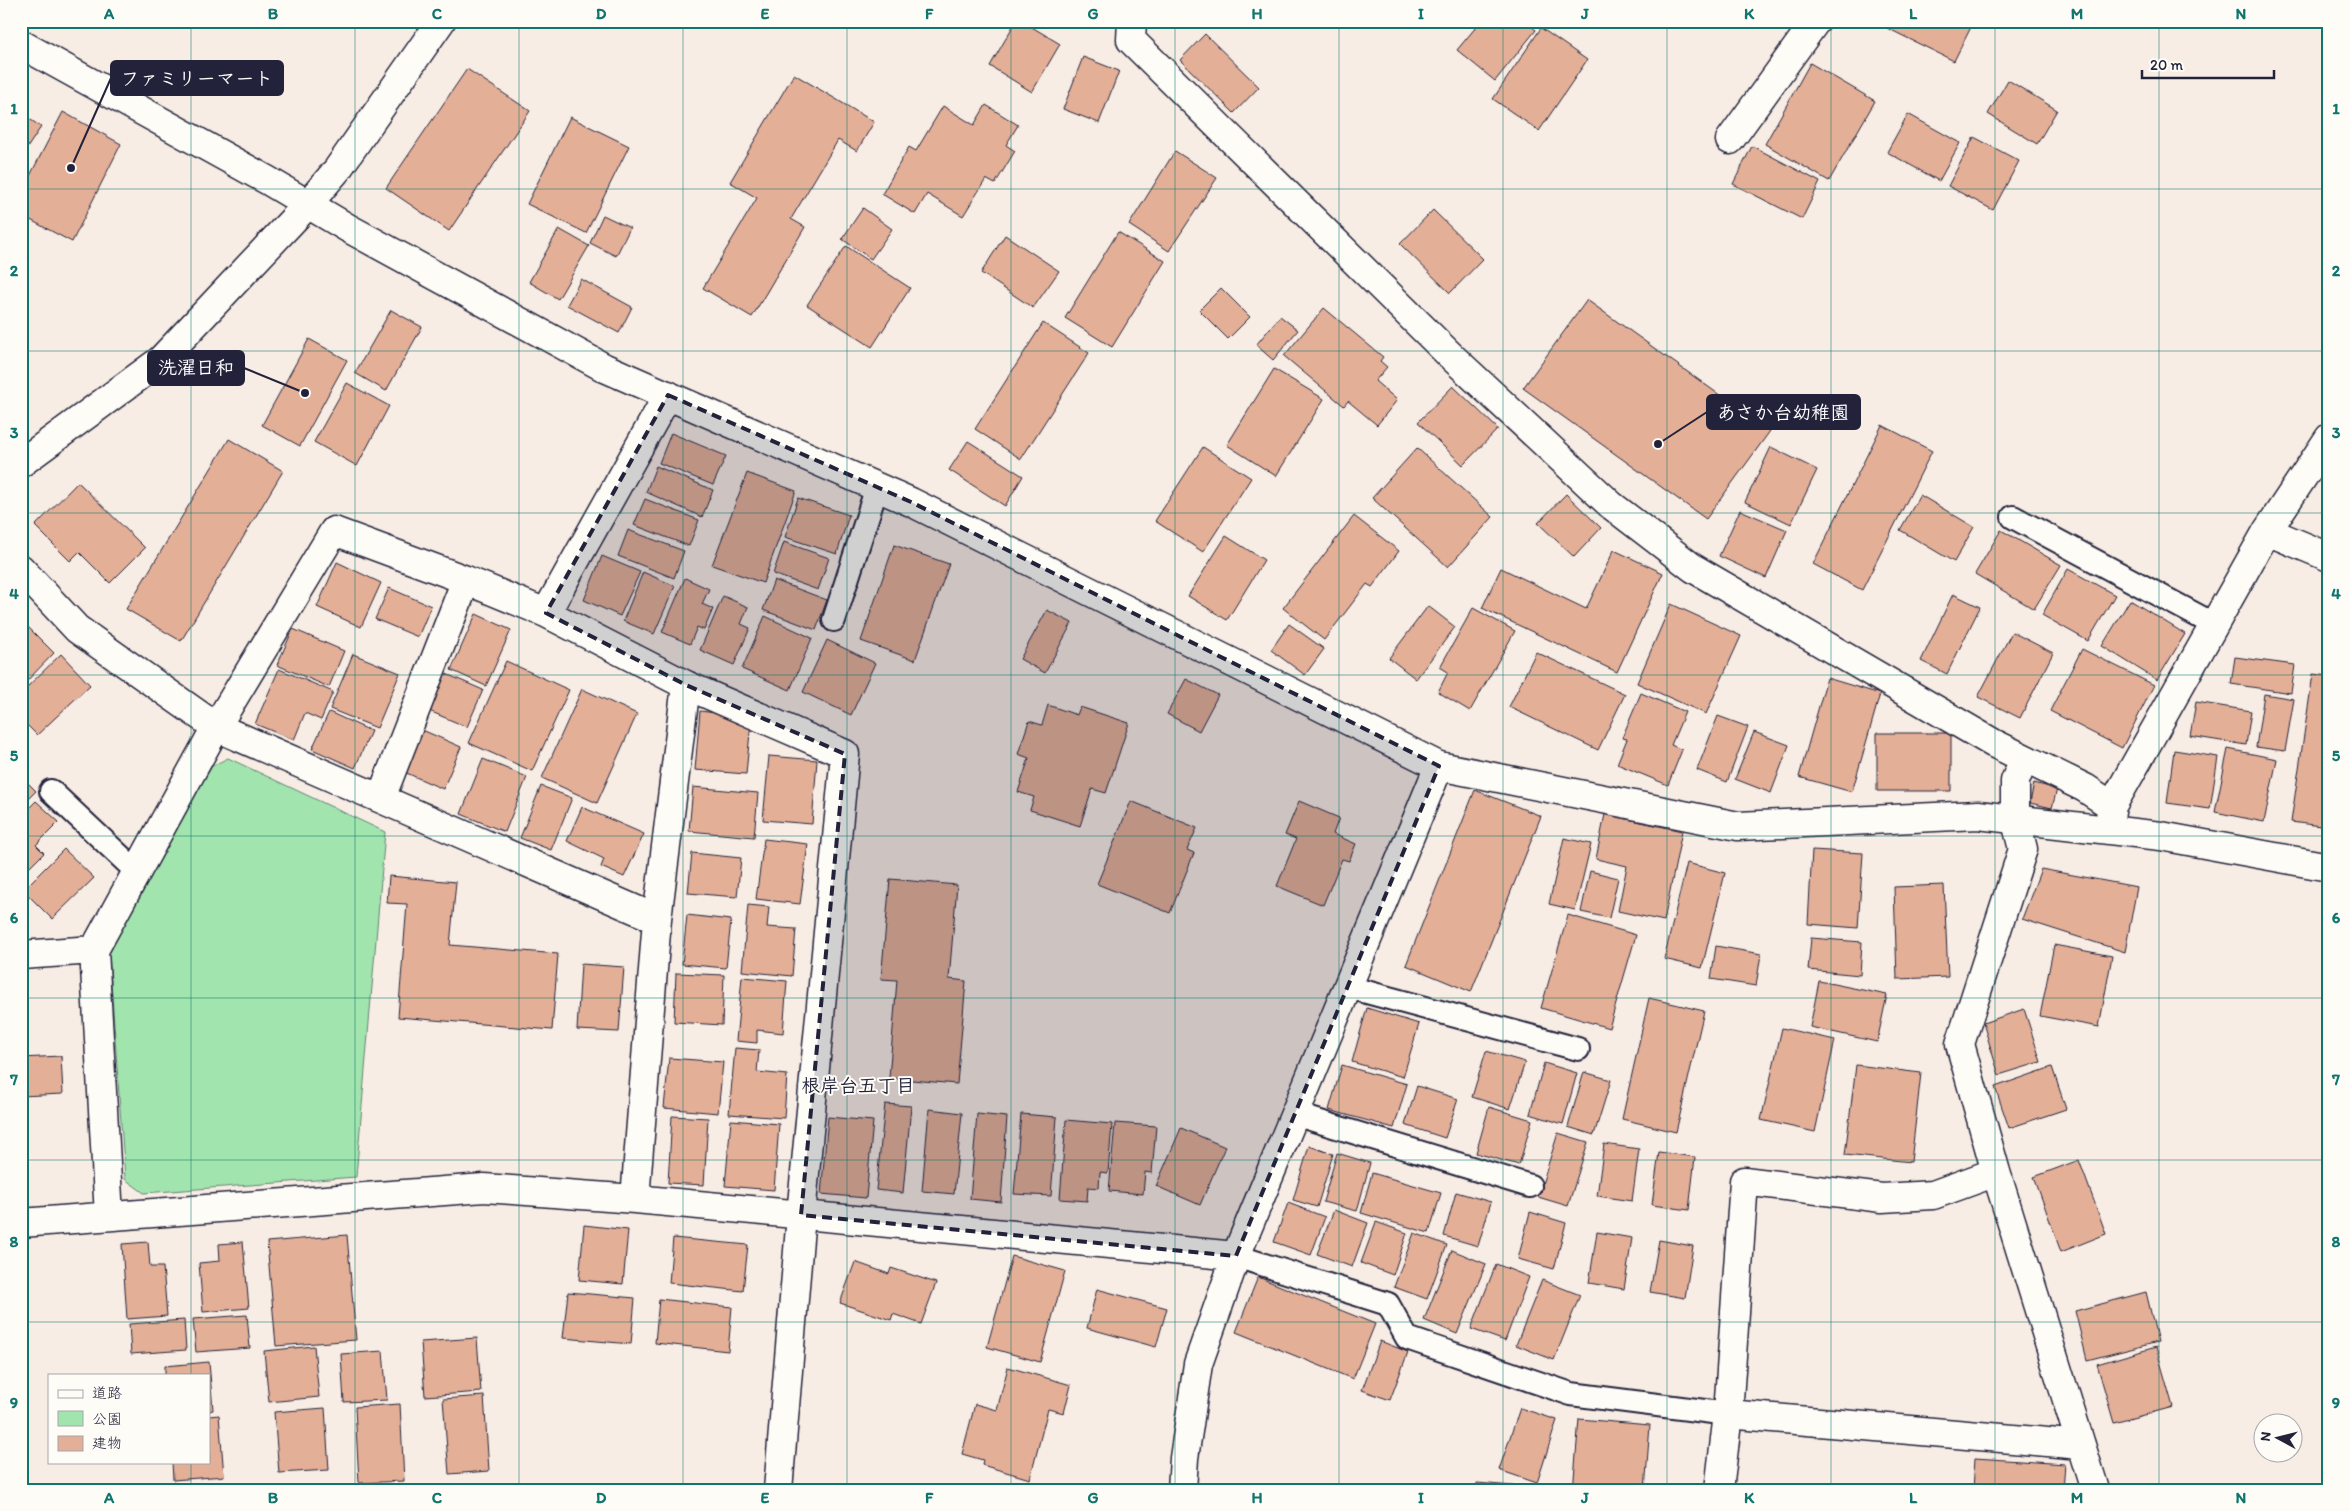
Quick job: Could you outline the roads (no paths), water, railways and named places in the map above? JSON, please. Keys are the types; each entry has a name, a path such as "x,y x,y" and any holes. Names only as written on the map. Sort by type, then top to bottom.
{"street":[{"path":"21,463 161,360 308,204 336,170 441,21"},
{"path":"1132,21 1131,40 1452,357 1611,505 1693,568 1993,743 2085,788 2110,817"},
{"path":"1730,140 1816,21"},
{"path":"21,44 348,228 605,368 877,487 1439,766 1738,826 1978,815 2015,818 2110,817 2161,836 2329,867"},
{"path":"546,613 668,395"},
{"path":"2110,817 2267,532 2329,438"},
{"path":"109,1216 94,950 216,727 334,531 466,580 546,613 686,685 845,754 801,1215 778,1490"},
{"path":"2267,532 2329,558"},
{"path":"21,569 77,629 216,727 657,920"},
{"path":"381,798 466,580"},
{"path":"635,1199 657,920 686,685"},
{"path":"2024,759 2015,781 2015,818 2024,849 1960,1044 1996,1172 2095,1490"},
{"path":"1182,1490 1184,1458 1198,1364 1236,1256 1439,766"},
{"path":"21,955 94,950"},
{"path":"1718,1490 1728,1414 1744,1181 1882,1198 1933,1195 1996,1172"},
{"path":"21,1223 484,1188 635,1199 1236,1256"},
{"path":"1728,1414 2081,1445"}],"lane":[{"path":"834,620 877,487"},
{"path":"2013,517 2215,625"},
{"path":"52,791 137,872"},
{"path":"1348,987 1578,1049"},
{"path":"1294,1114 1530,1186"},
{"path":"1236,1256 1388,1304 1407,1338 1571,1394 1728,1414"}],"place":[{"name":"ファミリーマート","path":"71,168"},
{"name":"洗濯日和","path":"305,393"},
{"name":"あさか台幼稚園","path":"1658,444"}],"district":[{"name":"根岸台五丁目","path":"858,1085"}]}
